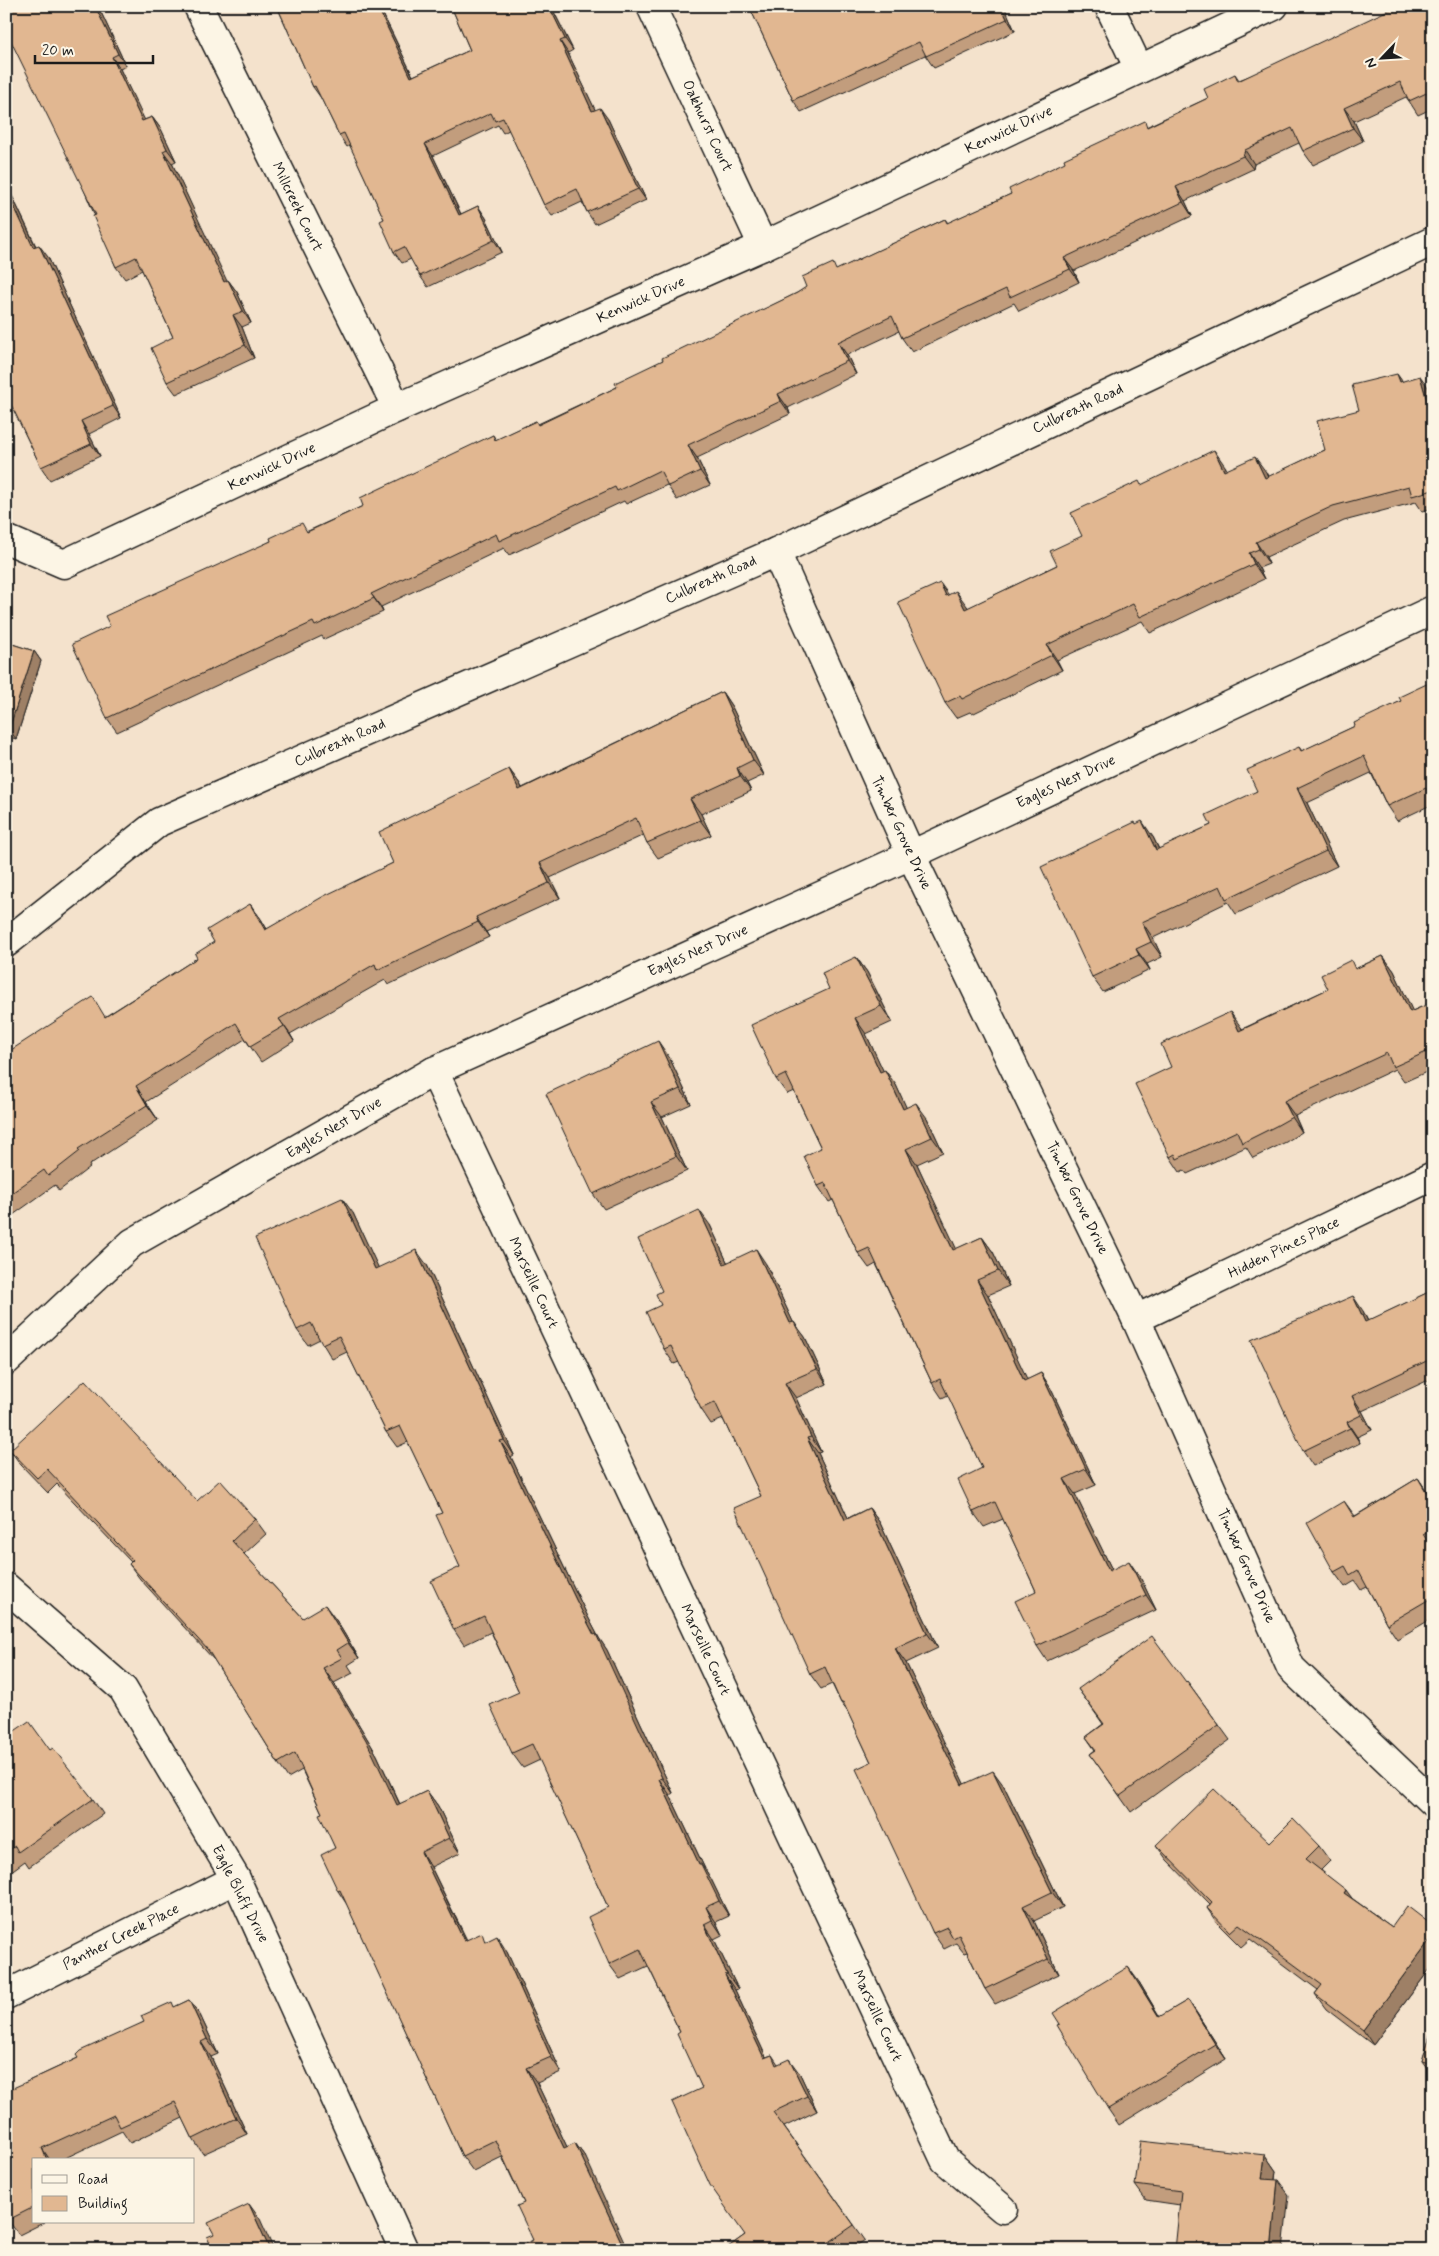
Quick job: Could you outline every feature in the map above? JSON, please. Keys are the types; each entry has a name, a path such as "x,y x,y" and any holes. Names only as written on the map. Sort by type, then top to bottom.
{"street":[{"name":"Millcreek Court","path":"198,6 397,408"},
{"name":"Oakhurst Court","path":"651,6 762,246"},
{"path":"1109,6 1139,69"},
{"name":"Kenwick Drive","path":"6,539 64,564 397,408 762,246 1274,6"},
{"name":"Culbreath Road","path":"6,943 159,822 776,552 1433,242"},
{"name":"Timber Grove Drive","path":"776,552 910,855 1136,1319 1291,1668 1433,1803"},
{"name":"Eagles Nest Drive","path":"6,1361 132,1243 434,1071 910,855 1433,610"},
{"name":"Marseille Court","path":"434,1071 945,2160 1002,2209"},
{"name":"Hidden Pines Place","path":"1136,1319 1433,1176"},
{"name":"Eagle Bluff Drive","path":"6,1587 123,1689 236,1879 404,2250"},
{"name":"Panther Creek Place","path":"6,1995 236,1879"}],"building":[{"path":"95,6 118,54 112,57 142,121 152,117 167,149 163,151 224,282 228,280 243,311 233,315 245,345 167,382 151,348 173,337 136,257 116,267 93,216 96,215 6,31 6,7"},
{"path":"277,6 377,6 411,77 470,50 451,6 549,6 565,39 560,41 592,111 600,108 638,189 587,212 577,189 544,205 503,118 495,121 491,113 425,144 459,215 478,206 494,240 420,276 404,247 394,252 380,221 384,219 344,133 339,135 315,86 313,87"},
{"path":"749,6 1001,6 1007,19 926,56 919,42 793,100"},
{"path":"1397,6 1433,6 1433,90 1409,101 1400,82 1344,108 1353,128 1303,151 1292,128 1245,150 1243,156 1176,187 1183,202 1064,258 1070,269 1010,297 1006,289 902,338 892,316 838,342 847,361 778,394 781,401 688,445 700,471 668,486 660,470 617,491 615,487 499,541 496,534 371,594 374,598 315,626 313,622 107,718 72,644 110,626 105,616 271,541 270,538 302,523 307,532 363,506 360,498 493,435 495,440 536,421 538,425 617,387 615,383 663,360 662,358 797,293 806,287 802,277 833,263 836,270 945,219 947,223 1011,194 1009,189 1065,162 1064,159 1145,121 1147,127 1208,98 1204,89 1235,74 1238,81"},
{"path":"6,189 33,247 39,245 113,406 81,421 91,444 41,467 6,394"},
{"path":"1397,374 1400,382 1420,376 1433,422 1433,490 1412,496 1409,486 1333,506 1256,542 1259,549 1249,553 1254,564 1140,617 1133,604 1047,645 1052,655 962,699 960,696 945,703 898,602 940,583 946,596 956,591 965,609 1057,565 1050,551 1082,536 1071,513 1139,481 1141,485 1214,450 1224,471 1255,457 1265,478 1325,450 1317,421 1359,410 1352,385"},
{"path":"6,642 34,651 9,729 6,728"},
{"path":"1433,681 1433,803 1426,788 1387,806 1364,756 1297,788 1326,851 1226,899 1220,886 1142,922 1151,942 1136,949 1139,955 1092,977 1041,867 1135,822 1136,824 1142,821 1156,850 1211,825 1206,815 1257,791 1247,770 1299,747 1301,751 1355,726 1354,723 1401,701 1399,697"},
{"path":"722,692 753,760 737,768 740,776 690,799 700,820 647,843 636,818 540,863 549,883 476,917 478,922 377,970 375,964 279,1019 284,1026 250,1046 236,1023 136,1086 147,1105 78,1149 80,1151 48,1176 44,1170 6,1197 6,1054 11,1050 93,997 105,1017 197,958 195,954 214,942 207,930 250,904 265,930 324,896 393,863 379,832 509,769 519,790"},
{"path":"1383,956 1410,1012 1433,1002 1433,1049 1393,1067 1387,1053 1284,1101 1292,1117 1242,1143 1237,1131 1177,1159 1175,1154 1170,1157 1135,1084 1171,1067 1161,1044 1230,1012 1239,1031 1328,989 1321,975 1351,960 1355,969"},
{"path":"856,957 881,1006 855,1018 880,1072 885,1070 903,1109 916,1103 932,1137 906,1149 953,1250 982,1237 998,1271 977,1280 1024,1381 1041,1373 1086,1469 1064,1479 1109,1571 1129,1561 1146,1595 1037,1646 1015,1601 1036,1591 995,1502 973,1512 958,1480 982,1468 940,1379 932,1383 869,1248 858,1253 825,1183 818,1186 804,1156 821,1148 786,1074 776,1079 751,1025 829,989 822,973"},
{"path":"658,1041 680,1089 651,1102 676,1156 593,1194 546,1094"},
{"path":"342,1198 375,1269 416,1250 504,1440 500,1441 576,1600 594,1635 596,1634 662,1778 659,1779 699,1864 701,1864 719,1901 706,1907 712,1920 704,1924 727,1974 725,1975 764,2058 772,2055 776,2065 789,2059 807,2096 773,2112 854,2225 818,2250 724,2250 745,2235 710,2185 672,2102 702,2088 677,2034 680,2032 640,1949 609,1964 588,1917 608,1907 532,1744 512,1753 490,1705 519,1692 484,1616 454,1630 431,1581 460,1567 436,1515 442,1513 400,1426 386,1432 339,1336 322,1344 311,1323 297,1330 255,1238"},
{"path":"699,1210 724,1264 756,1249 790,1323 794,1322 817,1369 785,1383 811,1437 807,1438 845,1520 869,1508 927,1633 895,1648 962,1785 993,1771 1052,1892 1023,1906 1048,1959 985,1989 959,1935 953,1938 947,1927 933,1933 856,1769 871,1762 843,1702 841,1703 825,1667 810,1674 734,1508 761,1496 733,1437 715,1402 701,1409 671,1346 664,1349 646,1312 661,1305 656,1294 662,1291 638,1239"},
{"path":"1433,1290 1433,1358 1352,1396 1361,1415 1347,1422 1350,1428 1303,1451 1251,1340 1353,1296 1365,1322"},
{"path":"85,1380 197,1501 220,1480 255,1519 232,1541 303,1618 325,1605 348,1643 337,1650 342,1658 323,1668 366,1740 397,1805 427,1791 449,1838 421,1852 464,1941 482,1933 485,1942 497,1936 551,2057 526,2068 564,2148 575,2143 625,2250 512,2250 533,2240 517,2206 524,2203 495,2140 462,2156 340,1890 338,1891 321,1855 335,1848 319,1814 322,1813 295,1753 278,1763 208,1650 129,1564 133,1560 47,1469 37,1478 10,1450"},
{"path":"1418,1478 1433,1503 1433,1528 1423,1534 1433,1550 1433,1597 1387,1624 1358,1570 1350,1575 1345,1566 1334,1572 1307,1523 1344,1501 1354,1517"},
{"path":"1152,1636 1219,1725 1120,1796 1090,1754 1096,1750 1086,1737 1104,1724 1078,1689"},
{"path":"29,1721 50,1750 53,1748 93,1799 18,1852 15,1846 6,1852 6,1737"},
{"path":"1214,1789 1270,1842 1293,1819 1319,1846 1306,1859 1346,1890 1344,1893 1392,1927 1407,1906 1433,1926 1433,1936 1363,2030 1315,1994 1322,1985 1239,1924 1230,1932 1207,1908 1212,1902 1156,1845"},
{"path":"1128,1967 1159,2017 1188,2000 1215,2044 1108,2109 1057,2025 1060,2024 1053,2013"},
{"path":"189,2000 207,2039 201,2042 236,2118 193,2139 175,2102 120,2127 114,2115 42,2148 46,2158 32,2158 32,2208 8,2220 6,2215 6,2091 78,2058 76,2055 80,2051 144,2022 141,2016 172,2002 174,2007"},
{"path":"1433,2026 1433,2064 1422,2061"},
{"path":"1141,2141 1265,2155 1262,2179 1278,2180 1271,2250 1175,2250 1181,2191 1135,2185"},
{"path":"249,2204 270,2250 213,2250 207,2237 214,2234 208,2223"}]}
